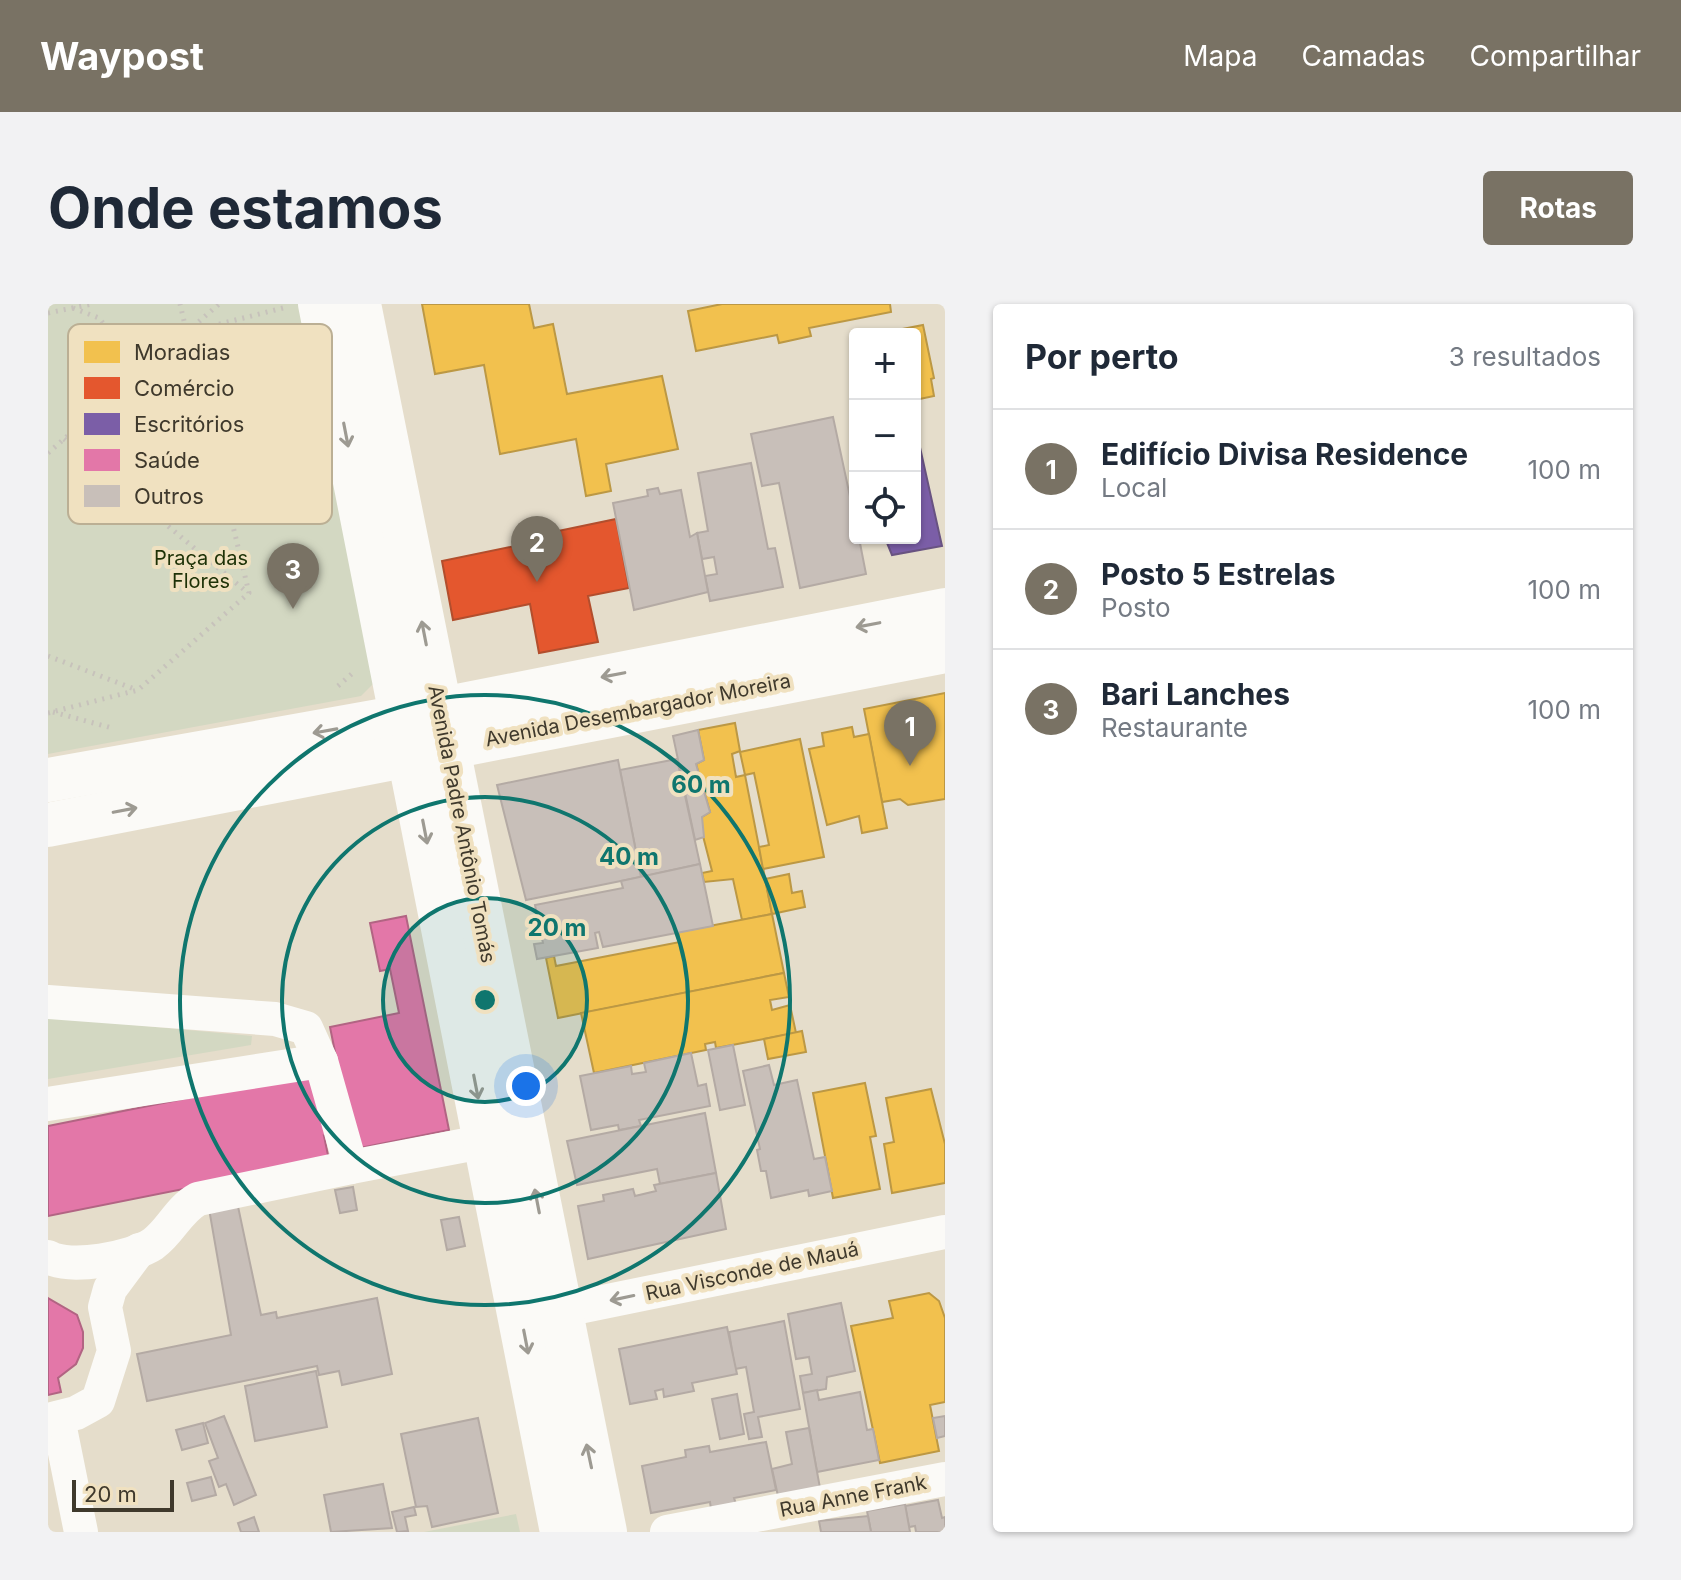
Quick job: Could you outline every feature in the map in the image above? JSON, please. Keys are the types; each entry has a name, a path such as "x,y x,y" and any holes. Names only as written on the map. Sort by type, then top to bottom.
{"main road":[{"name":"Avenida Padre Antônio Tomás","path":"359,304 487,1141 562,1532"},
{"name":"Avenida Padre Antônio Tomás","path":"332,431 424,732 559,1311 605,1532"},
{"name":"Avenida Desembargador Moreira","path":"48,825 424,732 945,610"},
{"name":"Avenida Desembargador Moreira","path":"48,780 424,732 945,651"}],"street":[{"path":"48,1002 292,1022 306,1028 321,1061 351,1167"},
{"path":"48,1104 321,1061"},
{"path":"48,1257 89,1263 139,1250 162,1235 178,1214 198,1199 487,1141"},
{"name":"Rua Visconde de Mauá","path":"559,1311 945,1232"},
{"path":"81,1532 53,1419 76,1413 98,1401 114,1351 105,1307 107,1298 139,1250"},
{"name":"Rua Anne Frank","path":"667,1532 945,1479"}],"path":[{"path":"48,313 92,304"},
{"path":"180,304 185,324"},
{"path":"196,324 219,304"},
{"path":"73,308 99,318 104,324"},
{"path":"226,324 295,310"},
{"path":"48,453 68,436"},
{"path":"64,439 68,442"},
{"path":"166,524 249,593"},
{"path":"233,524 249,593"},
{"path":"50,712 138,690 249,593"},
{"path":"48,656 138,690"},
{"path":"325,689 341,686 358,669"},
{"path":"50,712 110,728 125,725"}],"green space":[{"name":"Praça das Flores","path":"48,304 303,304 307,324 68,324 68,524 332,524 332,449 378,679 361,696 48,754"},
{"path":"48,1017 252,1036 251,1045 48,1079"},
{"path":"516,1514 520,1532 424,1532"}],"building: Moradias":[{"path":"422,304 529,304 534,328 553,324 567,394 662,376 678,449 606,464 611,491 586,496 576,439 500,454 484,365 435,374"},
{"path":"722,304 890,304 891,312 809,328 811,336 779,343 777,335 696,351 688,311"},
{"path":"923,325 934,378 931,379 934,396 921,399 921,328 908,328"},
{"path":"945,693 945,799 908,805 900,799 882,802 864,709"},
{"path":"735,723 740,751 732,754 736,777 745,775 772,914 742,920 733,879 704,882 702,873 712,871 702,832 702,817 710,812 696,764 704,760 698,730"},
{"path":"852,727 854,737 869,734 887,828 862,833 859,816 827,825 809,749 824,746 822,733"},
{"path":"800,739 824,857 763,869 759,847 769,845 754,773 745,775 740,752"},
{"path":"789,874 792,893 802,891 805,907 772,914 765,879"},
{"path":"772,914 784,973 558,1018 546,958 554,956 556,966 680,942 678,932"},
{"path":"784,973 789,997 770,1000 772,1010 790,1005 796,1033 716,1048 715,1042 705,1044 706,1050 594,1073 581,1013"},
{"path":"802,1031 806,1052 768,1059 764,1039"},
{"path":"865,1083 876,1136 870,1137 880,1189 833,1198 813,1093"},
{"path":"931,1089 945,1144 945,1183 892,1193 884,1144 894,1142 886,1098"},
{"path":"929,1293 939,1301 945,1318 945,1402 930,1405 939,1451 880,1463 851,1326 893,1318 889,1301"}],"building: Comércio":[{"path":"616,519 629,588 588,596 598,642 539,653 530,604 453,620 442,561 559,537 558,531"}],"building: Escritórios":[{"path":"921,452 942,546 892,555 887,544 921,544"}],"building: Saúde":[{"path":"406,916 449,1130 355,1149 324,1136 329,1160 48,1216 48,1126 243,1087 304,1062 347,1112 330,1027 399,1013 390,969 380,971 370,923"},
{"path":"48,1298 77,1315 83,1332 83,1348 76,1364 58,1378 61,1392 48,1395"}],"building: Outros":[{"path":"833,417 849,492 849,544 860,544 866,574 800,588 779,483 762,486 751,434"},
{"path":"751,463 768,549 775,548 783,587 710,601 705,576 717,574 714,557 702,559 697,533 708,531 698,473"},
{"path":"658,488 660,494 681,490 690,537 697,533 708,592 634,610 613,503 648,496 647,490"},
{"path":"698,730 704,760 696,764 710,812 702,817 704,837 695,840 673,736"},
{"path":"677,759 700,864 641,877 620,770"},
{"path":"618,760 641,877 526,900 497,785"},
{"path":"700,864 713,926 603,947 599,932 595,933 598,948 537,959 534,944 543,943 535,905 623,888 621,881"},
{"path":"733,1045 745,1105 720,1110 708,1050"},
{"path":"691,1053 698,1086 706,1084 710,1106 639,1120 641,1126 619,1130 618,1125 591,1130 580,1076 631,1066 632,1074 646,1072 644,1063"},
{"path":"769,1065 774,1085 797,1080 814,1159 825,1157 832,1191 809,1196 808,1190 771,1198 766,1171 761,1171 757,1150 760,1149 743,1071"},
{"path":"705,1113 716,1173 660,1184 657,1169 577,1185 567,1141"},
{"path":"716,1173 726,1229 588,1259 578,1206 604,1201 603,1195 633,1189 635,1196 656,1191 654,1185"},
{"path":"353,1187 357,1210 340,1213 335,1190"},
{"path":"236,1197 261,1315 276,1312 277,1318 377,1298 392,1374 342,1385 339,1371 319,1375 317,1366 147,1401 137,1354 231,1335 208,1203"},
{"path":"459,1217 465,1246 447,1250 441,1220"},
{"path":"841,1303 855,1371 827,1377 826,1389 803,1393 800,1376 812,1374 809,1357 796,1359 788,1314"},
{"path":"784,1321 800,1409 758,1417 762,1437 749,1439 744,1414 754,1412 746,1367 735,1369 729,1332"},
{"path":"727,1327 737,1374 692,1383 694,1391 664,1397 663,1389 655,1391 657,1399 630,1404 619,1349"},
{"path":"316,1371 327,1427 255,1441 245,1386"},
{"path":"817,1390 819,1400 860,1392 867,1430 873,1429 879,1460 817,1472 803,1393"},
{"path":"737,1394 744,1434 720,1439 712,1399"},
{"path":"224,1416 256,1495 234,1505 226,1484 219,1487 209,1461 218,1458 205,1423"},
{"path":"945,1416 945,1436 937,1438 933,1418"},
{"path":"478,1418 498,1513 432,1527 427,1506 416,1507 401,1434"},
{"path":"203,1423 208,1443 182,1450 176,1430"},
{"path":"809,1428 820,1488 778,1496 772,1469 792,1464 786,1432"},
{"path":"766,1442 776,1490 734,1498 736,1504 711,1509 710,1502 651,1513 642,1466 686,1457 685,1450 709,1446 710,1452"},
{"path":"211,1477 216,1495 192,1501 187,1483"},
{"path":"383,1484 392,1528 331,1532 324,1495"},
{"path":"938,1500 942,1518 945,1517 945,1532 916,1532 915,1526 909,1527 905,1506"},
{"path":"905,1504 910,1532 871,1532 867,1511"},
{"path":"414,1507 416,1515 405,1517 408,1531 397,1532 392,1512"},
{"path":"868,1516 871,1532 821,1532 819,1521"},
{"path":"254,1517 259,1532 241,1532 238,1523"}],"place":[{"name":"Posto 5 Estrelas","path":"537,582"},
{"name":"Bari Lanches","path":"293,609"},
{"name":"Edifício Divisa Residence","path":"910,766"}]}
